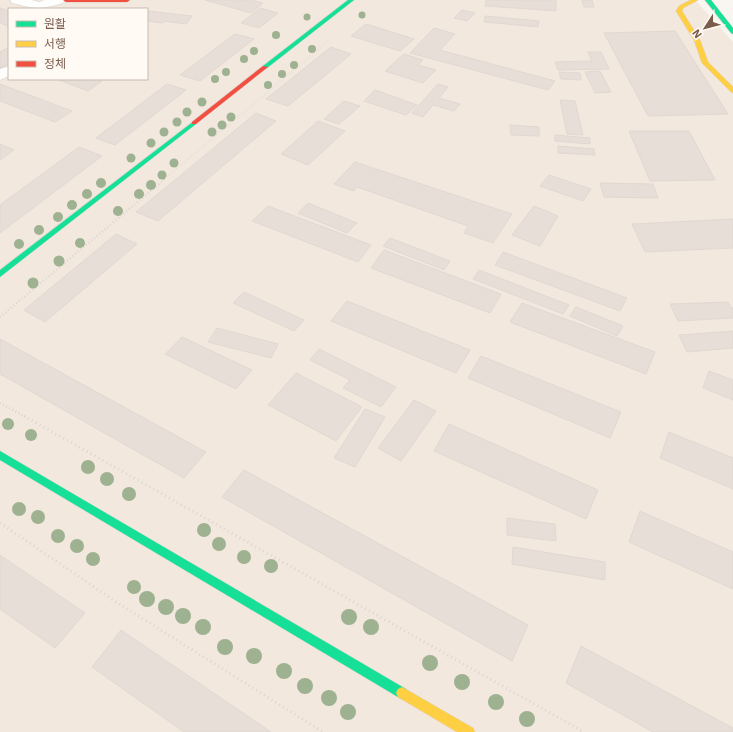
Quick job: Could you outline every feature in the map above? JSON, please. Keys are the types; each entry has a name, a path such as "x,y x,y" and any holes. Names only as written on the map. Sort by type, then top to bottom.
{"main road":[{"path":"66,0 127,0"},
{"path":"0,274 352,0"},
{"path":"695,0 681,7 679,11 697,40 705,63 733,91"},
{"path":"708,0 733,32"},
{"path":"0,455 469,732"}],"street":[{"path":"17,0 42,8 58,0"}],"path":[{"path":"0,317 332,40"},
{"path":"0,403 584,732"},
{"path":"0,524 113,600 323,732"}],"shaded area":[{"path":"0,0 695,0 733,42 733,732 0,732"}],"building":[{"path":"205,0 250,0 263,3 251,13"},
{"path":"486,0 556,0 556,11 485,6"},
{"path":"582,0 592,0 594,7 584,7"},
{"path":"0,8 8,11 8,26 0,23"},
{"path":"260,8 278,13 259,28 241,23"},
{"path":"462,10 475,13 467,21 454,18"},
{"path":"148,11 192,16 186,24 164,21 163,23 148,21"},
{"path":"485,16 539,21 538,27 484,22"},
{"path":"366,24 414,39 400,51 351,36"},
{"path":"434,28 455,34 440,50 555,81 548,90 410,53"},
{"path":"675,31 728,114 648,116 604,33"},
{"path":"235,34 254,39 200,81 180,75"},
{"path":"331,47 351,54 288,106 266,99"},
{"path":"8,48 8,64 0,68 0,52"},
{"path":"588,52 601,52 609,69 558,70 555,62 592,61"},
{"path":"404,54 423,60 418,65 436,70 423,83 385,71"},
{"path":"600,71 611,92 595,93 585,72"},
{"path":"559,72 580,73 581,80 561,79"},
{"path":"59,80 102,81 88,91"},
{"path":"0,84 72,111 55,122 0,101"},
{"path":"167,84 186,90 115,145 96,138"},
{"path":"438,84 448,87 439,98 460,104 454,111 433,105 423,117 412,113"},
{"path":"375,90 417,105 406,115 364,101"},
{"path":"560,100 575,101 583,135 567,134"},
{"path":"344,101 360,106 339,124 324,119"},
{"path":"256,113 276,121 158,221 136,212"},
{"path":"318,121 345,131 308,165 281,154"},
{"path":"510,125 539,127 539,136 511,135"},
{"path":"629,131 689,131 715,180 650,181"},
{"path":"555,135 590,138 590,144 555,141"},
{"path":"0,144 14,150 0,160"},
{"path":"558,146 594,149 595,155 558,153"},
{"path":"79,147 102,156 0,233 0,205"},
{"path":"355,162 512,214 493,243 464,233 468,226 357,187 354,191 334,184"},
{"path":"549,175 591,189 583,201 540,186"},
{"path":"600,183 653,184 658,198 604,197"},
{"path":"308,203 357,223 347,233 298,213"},
{"path":"268,206 371,245 358,262 252,221"},
{"path":"534,206 558,216 540,246 512,235"},
{"path":"733,219 733,248 645,252 632,224"},
{"path":"116,234 137,244 45,322 24,310"},
{"path":"390,238 450,261 444,270 383,246"},
{"path":"384,250 501,294 490,313 371,268"},
{"path":"503,252 627,298 620,311 495,265"},
{"path":"479,270 569,305 563,314 473,279"},
{"path":"244,292 304,320 294,331 233,303"},
{"path":"347,301 470,350 456,373 331,321"},
{"path":"728,302 731,308 733,308 733,318 678,321 670,304"},
{"path":"522,303 655,352 646,374 510,322"},
{"path":"576,307 623,326 617,336 570,316"},
{"path":"217,328 278,344 271,358 208,342"},
{"path":"733,331 733,348 687,352 679,335"},
{"path":"182,337 252,370 236,389 165,354"},
{"path":"0,339 206,452 184,478 0,374"},
{"path":"319,349 396,387 381,407 343,388 350,380 310,360"},
{"path":"481,356 621,412 610,438 468,378"},
{"path":"709,371 733,380 733,400 703,388"},
{"path":"296,373 362,407 336,441 268,405"},
{"path":"414,400 436,411 401,461 378,448"},
{"path":"365,409 385,417 355,467 334,458"},
{"path":"449,424 598,490 586,519 434,451"},
{"path":"669,432 733,458 733,489 660,458"},
{"path":"244,470 528,625 512,661 222,497"},
{"path":"640,511 733,552 733,589 629,542"},
{"path":"507,518 555,524 556,541 507,535"},
{"path":"513,547 605,562 605,580 512,564"},
{"path":"0,555 85,613 55,648 0,609"},
{"path":"121,630 271,732 184,732 92,667"},
{"path":"581,646 733,728 733,732 653,732 566,683"}],"traffic: fast":[{"path":"265,67 351,0"},
{"path":"708,0 733,32"},
{"path":"0,274 194,123"},
{"path":"0,455 402,693"}],"traffic: slow":[{"path":"695,0 681,7 679,11 697,40 705,63 733,91"},
{"path":"402,693 469,732"}],"traffic: jam":[{"path":"66,0 127,0"},
{"path":"194,123 265,67"}]}
